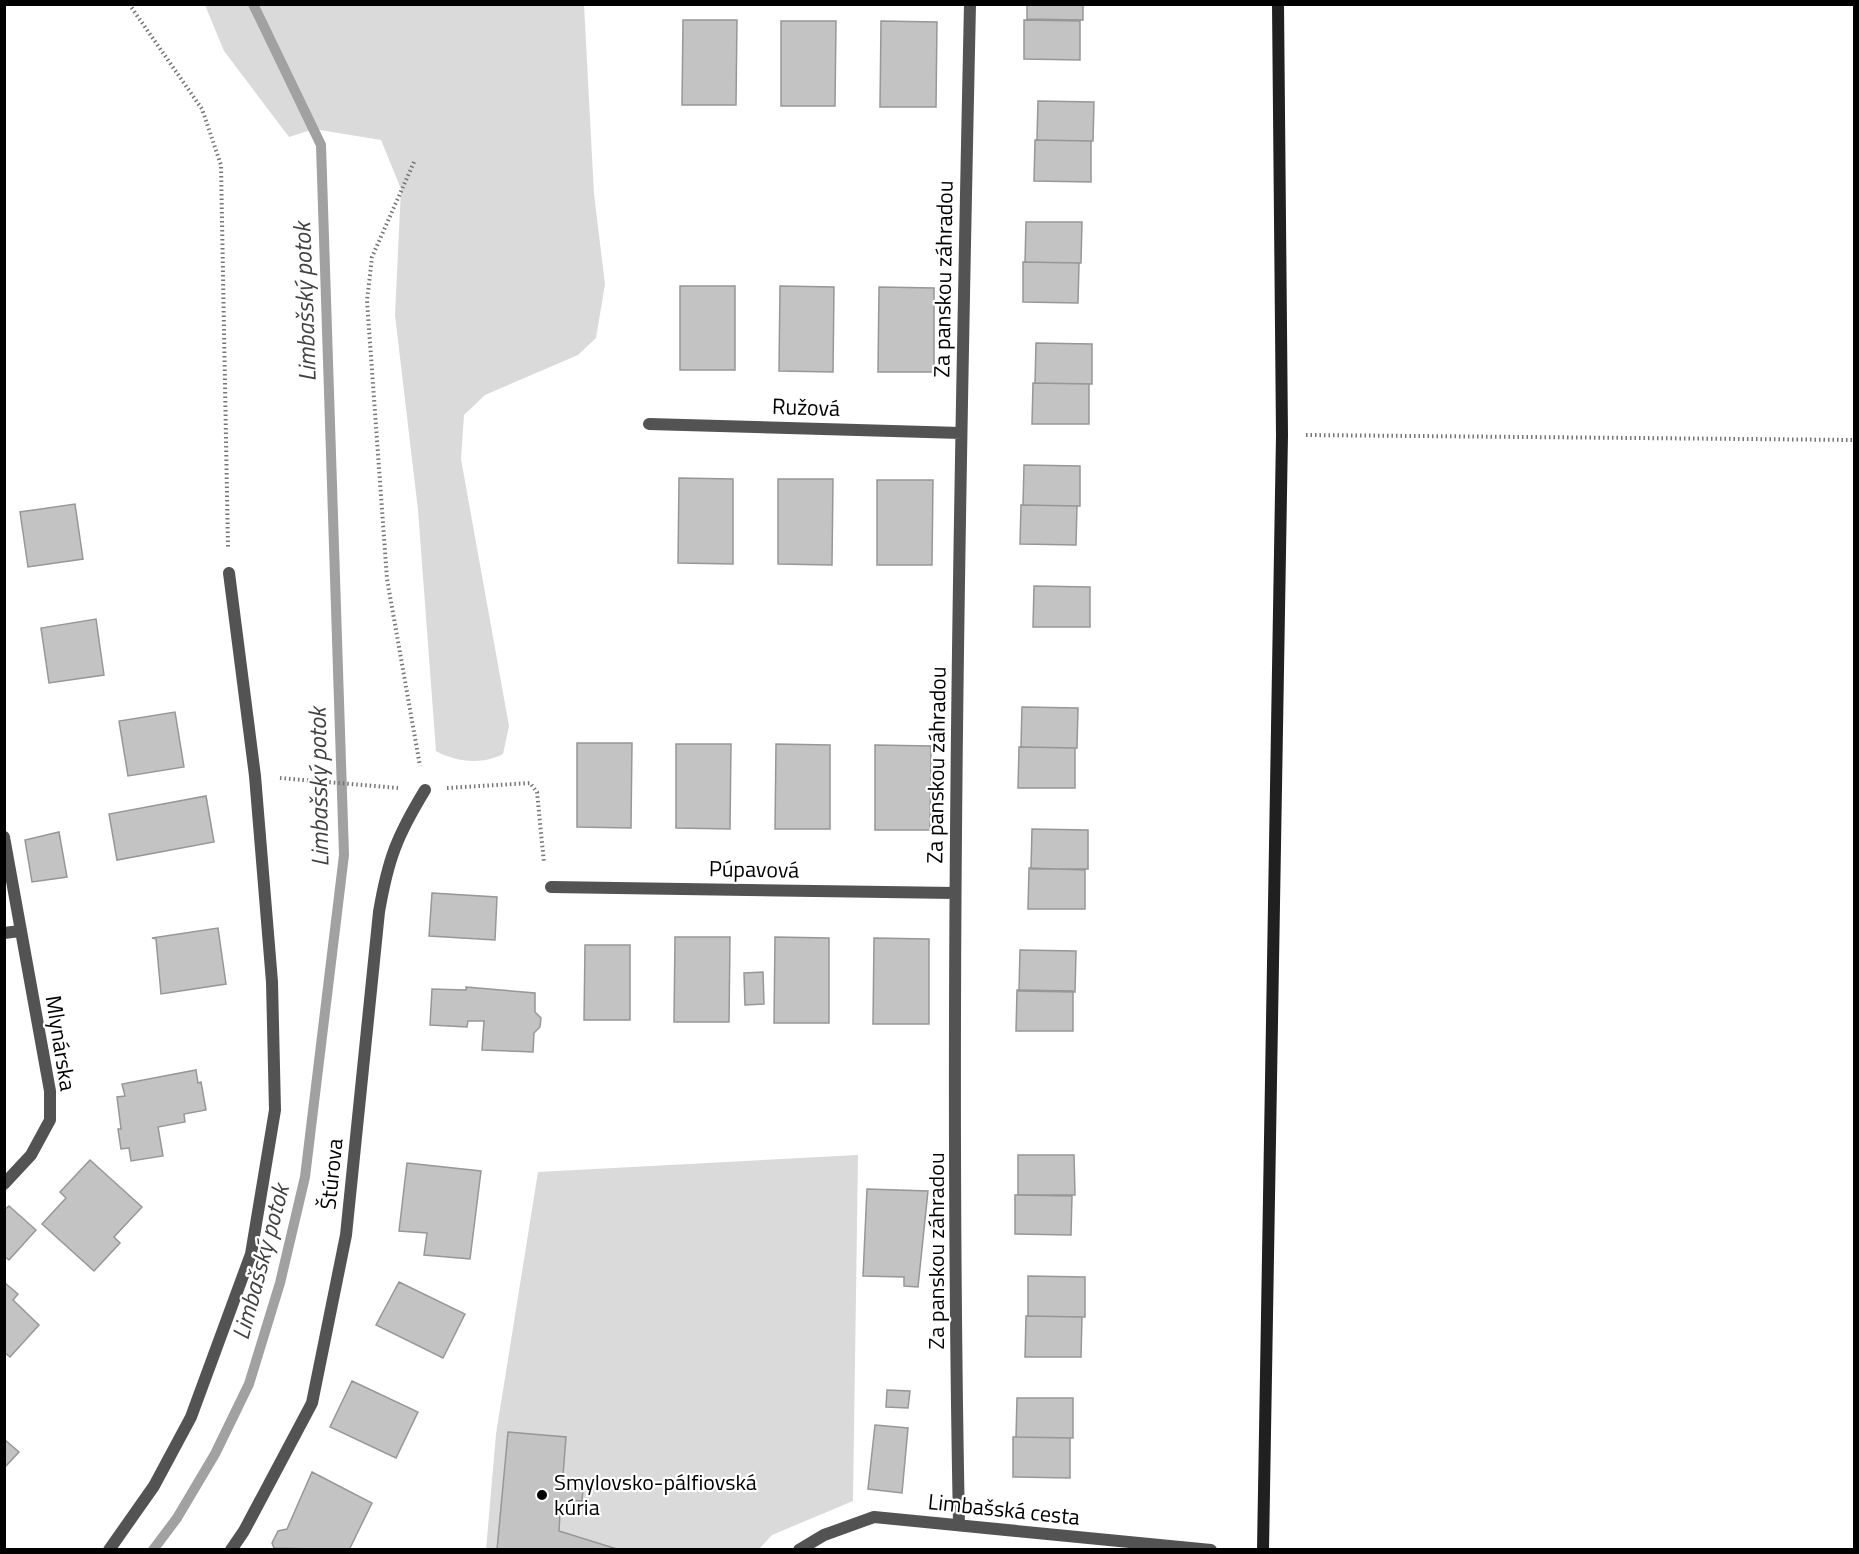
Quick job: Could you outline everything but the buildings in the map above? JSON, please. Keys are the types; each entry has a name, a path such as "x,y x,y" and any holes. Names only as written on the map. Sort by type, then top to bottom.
{"street":[{"name":"Za panskou záhradou","path":"959,1526 956,893 961,433 970,4"},
{"path":"1263,1550 1282,435 1278,4"},
{"name":"Ružová","path":"649,424 961,433"},
{"path":"109,1550 154,1486 195,1406 251,1254 275,1110 272,982 256,788 228,573"},
{"name":"Štúrova","path":"231,1550 244,1531 312,1404 346,1235 379,912 385,876 392,850 425,790"},
{"name":"Mlynárska","path":"4,837 50,1091 50,1120 31,1155 4,1184"},
{"name":"Púpavová","path":"551,887 956,893"},
{"path":"4,933 20,931"},
{"name":"Limbašská cesta","path":"799,1550 824,1535 874,1517 1211,1550"}],"path":[{"path":"129,4 202,109 221,165 228,573"},
{"path":"414,162 372,257 367,301 387,579 411,728 425,790"},
{"path":"1282,435 1854,440"},
{"path":"290,779 425,790 530,783 537,792 544,864 551,887"}],"shaded area":[{"path":"205,5 584,5 594,194 605,284 596,338 578,355 485,395 464,415 461,459 509,726 503,754 487,760 469,761 452,758 436,751 418,510 395,315 401,189 381,140 314,129 289,137 224,51"},
{"path":"858,1155 853,1501 772,1535 759,1549 486,1550 496,1434 538,1172"}],"waterway":[{"name":"Limbašský potok","path":"153,1550 177,1518 215,1454 249,1384 280,1283 305,1177 344,855 321,145 253,4"}],"place":[{"name":"Smylovsko-pálfiovská kúria","path":"542,1495"}]}
